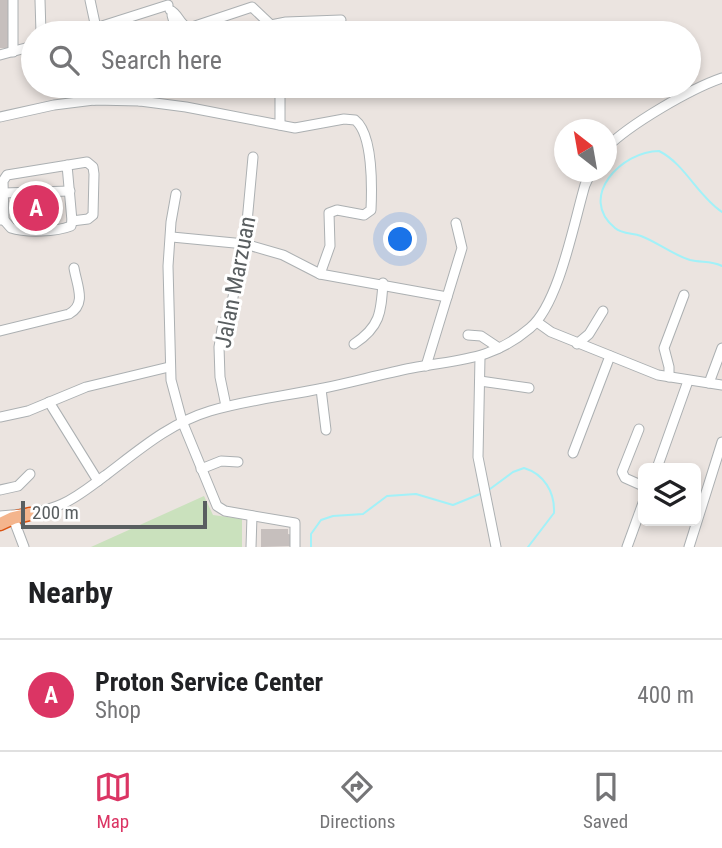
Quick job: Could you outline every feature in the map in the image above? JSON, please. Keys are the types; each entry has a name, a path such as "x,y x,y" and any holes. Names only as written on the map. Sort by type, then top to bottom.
{"highway":[{"path":"0,508 7,512 30,514"},
{"path":"0,524 6,517 30,514"}],"street":[{"path":"13,0 13,52"},
{"path":"40,0 41,21"},
{"path":"90,0 94,21"},
{"path":"119,21 168,5 180,21"},
{"path":"213,21 252,7 265,21"},
{"path":"314,21 341,20"},
{"path":"0,55 21,50"},
{"path":"701,87 722,78"},
{"path":"280,98 280,125"},
{"path":"617,138 682,98"},
{"path":"0,117 94,100 140,101 195,108 304,128 349,119 359,122 370,159 370,210 364,215 337,210 329,213 330,246 320,274"},
{"name":"Jalan Marzuan","path":"226,406 219,377 219,347 245,244 253,157"},
{"path":"67,165 71,226 62,229 21,230 11,228 2,220 3,181 7,175 67,165 90,163 94,174 93,215 88,219 72,220"},
{"path":"30,514 64,504 99,481 151,440 182,421 226,406 480,357 499,348 537,322 544,312 555,286 587,182"},
{"path":"3,192 70,191"},
{"path":"176,194 171,222 169,266 169,367 182,421 219,508 295,523 295,547"},
{"path":"426,366 462,248 456,223"},
{"path":"172,237 245,244 283,255 320,274 447,296"},
{"path":"0,331 69,314 78,309 80,302 74,268"},
{"path":"354,344 364,338 376,323 382,301 383,283"},
{"path":"669,377 664,348 684,295"},
{"path":"578,344 589,334 603,311"},
{"path":"537,322 551,332 578,344 669,377 722,385"},
{"path":"468,335 481,335 499,348"},
{"path":"709,383 722,348"},
{"path":"573,453 610,356"},
{"path":"480,357 478,457 496,547"},
{"path":"0,417 28,411 86,387 169,367"},
{"path":"480,381 529,388"},
{"path":"659,463 688,381"},
{"path":"321,389 326,430"},
{"path":"49,402 99,481"},
{"path":"638,484 625,478 622,472 639,429"},
{"path":"689,547 722,442"},
{"path":"201,468 221,461 238,462"},
{"path":"0,490 18,486 30,474"},
{"path":"251,547 252,516"},
{"path":"6,517 23,540 23,547"},
{"path":"627,547 638,517"}],"green space":[{"path":"204,496 213,515 242,519 242,547 91,547"}],"building":[{"path":"0,0 10,0 11,48 0,48"},
{"path":"60,196 60,219 13,220 12,197"},
{"path":"261,529 288,529 288,534 294,535 294,546 261,547"}],"waterway":[{"path":"722,212 676,164 659,151 645,153 619,167 602,190 604,216 618,230 641,236 690,260 722,266"},
{"path":"490,489 513,472 524,468 543,479 547,485 553,498 554,513 528,547"},
{"path":"311,547 311,534 321,520 333,516 363,514 387,496 416,494 453,505 480,494"}],"place":[{"name":"Proton Service Center","path":"36,208"}]}
